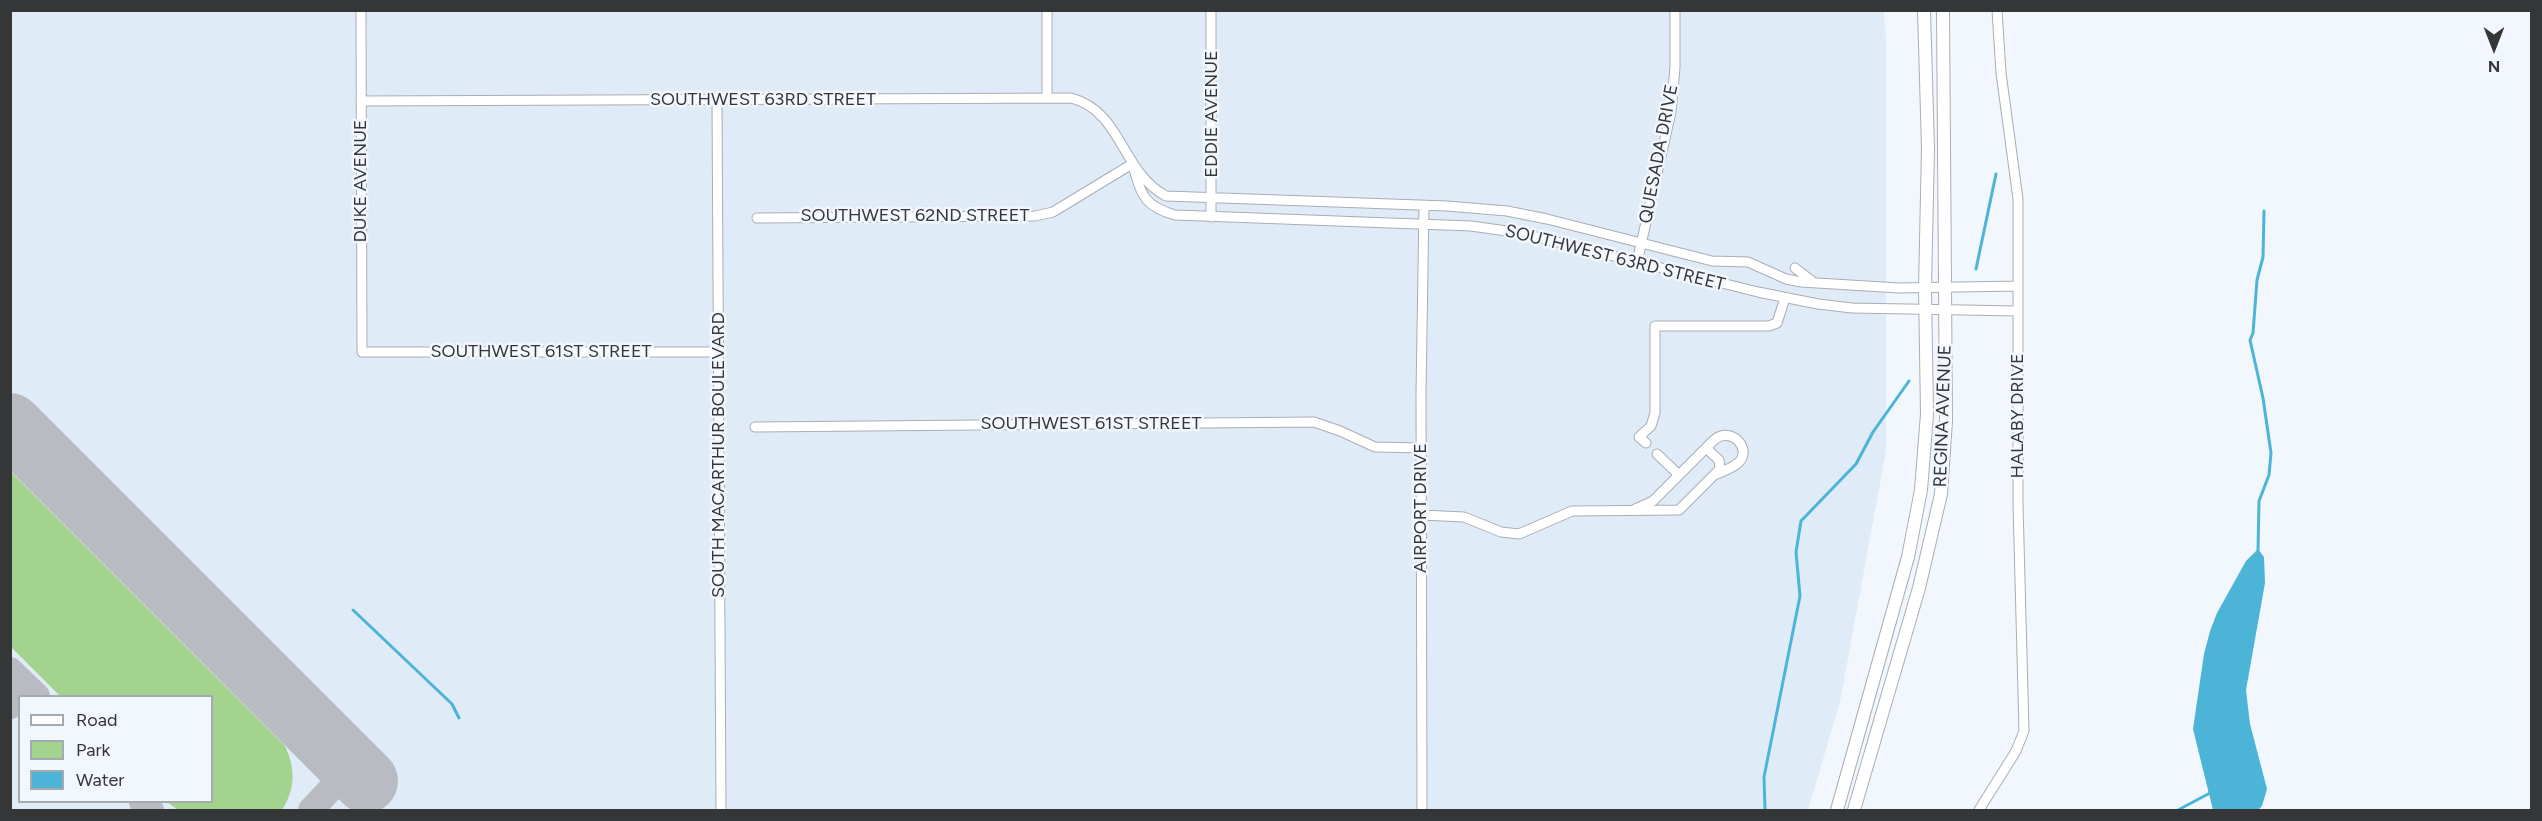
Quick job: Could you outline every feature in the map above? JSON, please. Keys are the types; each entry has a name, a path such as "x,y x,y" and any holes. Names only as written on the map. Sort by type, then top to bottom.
{"main road":[{"name":"REGINA AVENUE","path":"1837,810 1908,557 1921,490 1927,414 1925,288 1928,148 1924,10"},
{"name":"REGINA AVENUE","path":"1854,810 1919,588 1941,494 1946,421 1943,10"}],"street":[{"name":"DUKE AVENUE","path":"361,10 362,352"},
{"path":"1047,10 1047,98"},
{"name":"EDDIE AVENUE","path":"1211,10 1211,217"},
{"name":"QUESADA DRIVE","path":"1637,262 1671,112 1675,67 1675,10"},
{"name":"HALABY DRIVE","path":"1979,810 2016,751 2024,731 2018,504 2018,200 2001,73 1997,10"},
{"name":"SOUTHWEST 63RD STREET","path":"361,101 1071,98 1084,101 1106,119 1132,164 1153,189 1166,196 1507,211 1712,261 1748,262 1786,279 1826,285 1925,288 2018,286"},
{"name":"SOUTH MACARTHUR BOULEVARD","path":"717,100 721,810"},
{"name":"SOUTHWEST 63RD STREET","path":"1132,164 1139,189 1146,201 1160,211 1175,215 1471,226 1521,232 1785,298 1852,308 2018,311"},
{"name":"SOUTHWEST 62ND STREET","path":"757,218 1035,216 1053,212 1132,164"},
{"name":"AIRPORT DRIVE","path":"1422,810 1421,448 1424,206"},
{"path":"1794,268 1810,280 1826,285"},
{"path":"1642,440 1654,420 1655,327 1769,327 1777,323 1785,298"},
{"name":"SOUTHWEST 61ST STREET","path":"362,352 719,352"},
{"name":"SOUTHWEST 61ST STREET","path":"755,427 1314,422 1340,430 1375,447 1421,448"},
{"path":"1630,511 1653,501 1720,435 1726,434 1736,439 1742,447 1742,458 1739,463 1717,474"},
{"path":"1421,515 1464,517 1501,532 1519,534 1572,511 1679,510 1720,469 1719,460 1706,448"},
{"path":"1657,454 1679,475"}],"shaded area":[{"path":"10,11 1884,11 1886,39 1886,451 1840,702 1808,810 11,810"}],"green space":[{"path":"10,471 285,746 291,763 292,787 282,810 178,810 168,803 213,803 213,695 59,695 11,647"}],"water":[{"path":"2258,549 2264,557 2265,583 2246,690 2250,724 2267,789 2262,806 2258,810 2213,810 2193,729 2204,654 2217,613 2246,561"}],"waterway":[{"path":"1976,269 1996,174"},
{"path":"2258,551 2259,501 2269,475 2271,453 2263,398 2250,340 2253,333 2257,280 2263,257 2264,211"},
{"path":"1765,810 1764,777 1800,596 1796,552 1801,521 1856,464 1873,432 1909,381"},
{"path":"353,610 452,704 459,718"},
{"path":"2178,810 2210,793 2210,790"}],"taxiway":[{"path":"10,670 36,695"},
{"path":"10,706 18,699"},
{"path":"311,810 351,767"},
{"path":"143,803 151,810"}],"runway":[{"path":"10,425 366,781"}]}
